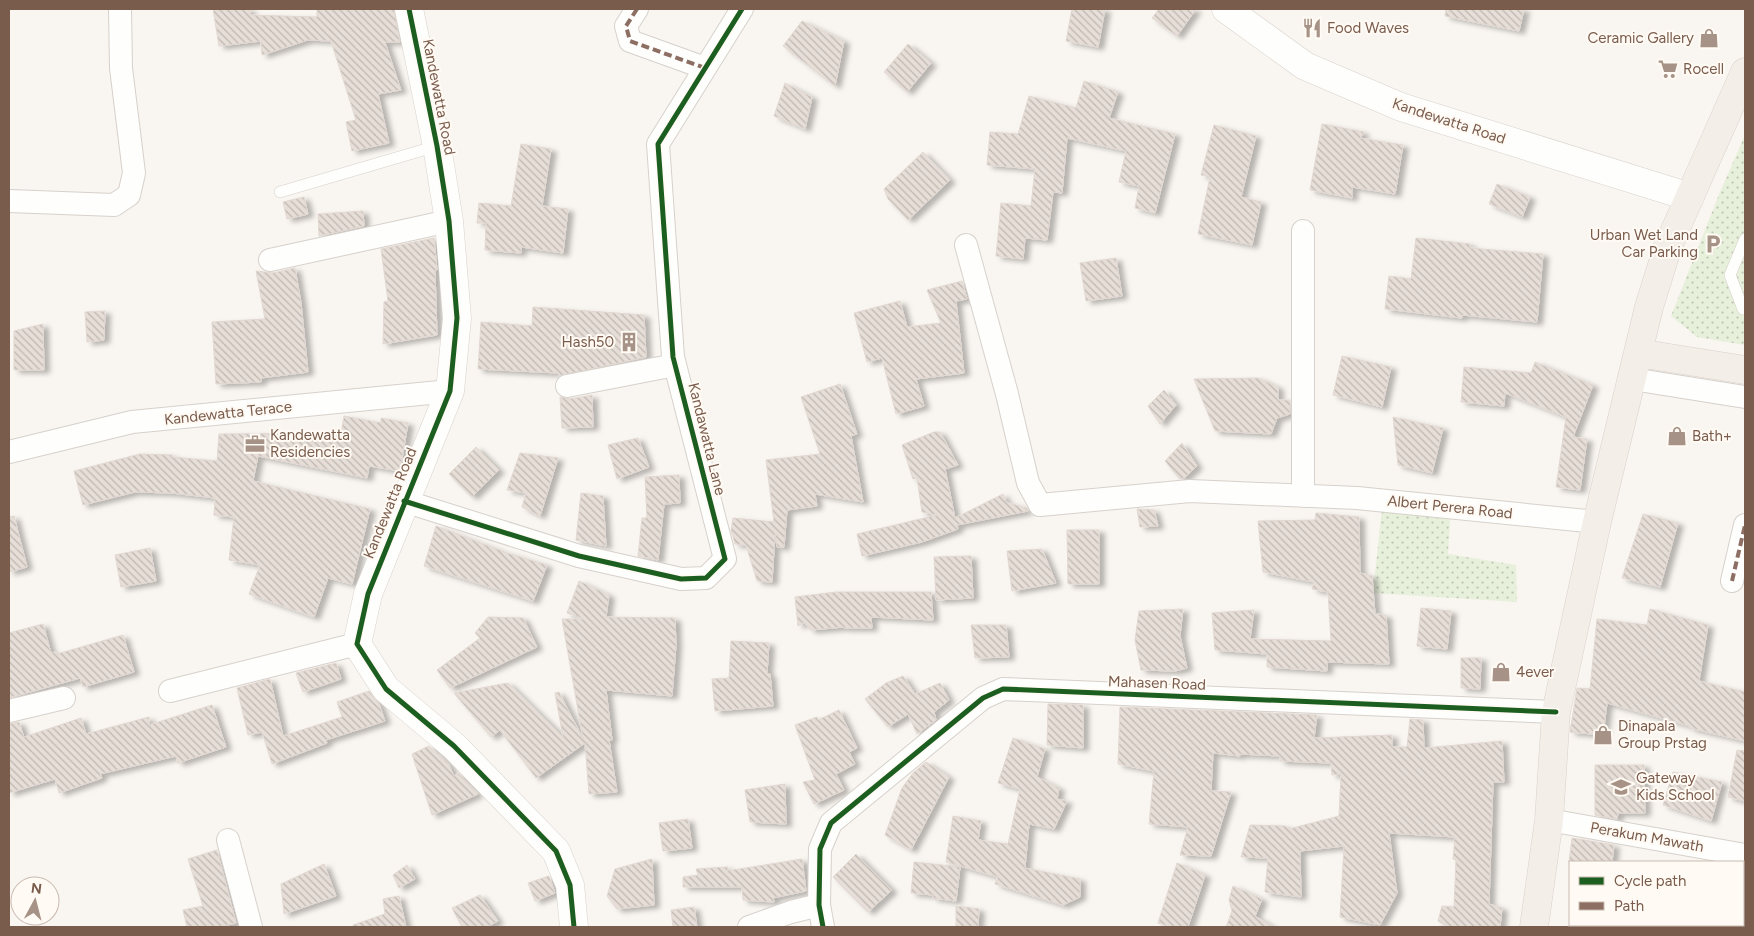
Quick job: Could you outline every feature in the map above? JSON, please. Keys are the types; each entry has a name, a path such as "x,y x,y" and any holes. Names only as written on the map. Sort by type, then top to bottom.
{"main road":[{"path":"1532,926 1549,820 1556,712 1635,366 1658,276 1668,246 1745,72"},
{"path":"1635,366 1745,370"}],"street":[{"path":"9,201 114,205 130,195 134,174 121,68 120,9"},
{"name":"Kandewatta Road","path":"357,644 368,594 450,391 457,318 449,221 437,146 409,9"},
{"path":"637,9 626,26 630,41 705,68"},
{"name":"Kandawatta Lane","path":"404,501 578,556 681,579 706,578 724,559 675,365 658,144 742,9"},
{"name":"Kandewatta Road","path":"1226,9 1305,66 1401,107 1690,197"},
{"path":"270,260 449,221"},
{"path":"1303,231 1303,496"},
{"name":"Albert Perera Road","path":"966,245 1007,394 1028,483 1040,505 1190,491 1367,499 1598,522"},
{"path":"567,386 675,365"},
{"path":"1635,366 1745,397"},
{"name":"Kandewatta Terace","path":"9,452 132,422 450,391"},
{"path":"1732,581 1745,526"},
{"path":"170,691 357,644 386,689 454,746 556,851 570,885 576,927"},
{"name":"Mahasen Road","path":"819,905 820,849 831,823 983,698 1002,689 1556,712"},
{"path":"9,711 64,698"},
{"name":"Perakum Mawath","path":"1549,820 1745,855"},
{"path":"228,840 251,927"},
{"path":"749,927 791,912 819,905 823,927"}],"lane":[{"path":"280,192 437,146"},
{"path":"1745,239 1730,275 1743,309 1745,309"}],"green space":[{"path":"1745,135 1745,345 1697,337 1671,316 1720,192"},
{"path":"1451,506 1448,554 1516,565 1517,602 1373,593 1382,508"}],"building":[{"path":"213,9 250,9 250,15 317,17 317,9 394,9 400,42 385,42 401,90 378,94 389,143 352,151 346,122 356,120 331,41 308,40 262,55 261,41 219,46"},
{"path":"1072,9 1105,9 1098,47 1066,41"},
{"path":"1159,9 1196,9 1177,36 1152,18"},
{"path":"1446,9 1524,9 1519,31 1445,16"},
{"path":"802,21 844,41 835,86 783,46"},
{"path":"908,44 931,63 907,92 884,72"},
{"path":"1084,81 1118,92 1109,118 1175,134 1155,213 1135,208 1139,186 1119,182 1126,151 1067,138 1062,193 1053,192 1047,240 1025,238 1023,259 996,256 1001,203 1031,206 1035,169 987,165 990,132 1018,134 1029,96 1076,108"},
{"path":"785,83 812,97 805,129 774,116"},
{"path":"1322,124 1364,132 1360,138 1403,145 1395,194 1352,187 1352,198 1310,190"},
{"path":"1214,125 1256,136 1241,197 1261,202 1252,245 1198,234 1210,177 1201,175"},
{"path":"521,144 551,149 542,206 568,209 563,253 521,247 521,253 485,250 486,223 477,223 479,203 511,206"},
{"path":"923,152 950,180 908,220 888,199 884,189"},
{"path":"1497,184 1530,197 1522,217 1489,204"},
{"path":"304,197 308,214 287,219 283,202"},
{"path":"363,211 364,226 319,236 318,214"},
{"path":"434,238 437,270 435,270 437,335 383,344 384,302 388,301 381,249"},
{"path":"1416,238 1470,244 1470,248 1543,254 1537,322 1462,315 1462,318 1385,309 1389,276 1411,279"},
{"path":"1116,258 1122,296 1086,301 1080,263"},
{"path":"295,268 301,303 308,372 261,378 261,382 216,384 212,322 265,319 256,271 273,273"},
{"path":"962,281 967,299 956,301 964,373 916,379 924,406 896,414 882,358 867,362 854,313 900,301 907,327 941,323 927,290"},
{"path":"533,307 644,315 646,357 559,376 559,373 478,369 481,322 532,326"},
{"path":"105,311 104,340 87,342 85,312"},
{"path":"43,324 44,370 14,370 14,331"},
{"path":"1342,356 1391,367 1382,407 1333,395"},
{"path":"1535,362 1593,385 1573,437 1587,439 1580,490 1556,487 1566,417 1505,393 1504,406 1461,402 1464,367 1531,373"},
{"path":"1258,378 1278,387 1278,400 1290,400 1290,414 1277,418 1271,434 1215,431 1194,379"},
{"path":"840,384 857,434 851,436 863,502 815,494 817,506 787,510 784,547 777,547 775,534 772,582 757,581 746,545 735,544 731,530 733,518 774,522 766,460 820,454 801,397"},
{"path":"1164,390 1176,405 1160,424 1148,406"},
{"path":"592,395 593,427 562,428 560,397 570,399"},
{"path":"344,416 381,423 381,418 408,423 400,471 369,466 367,478 258,456 253,481 370,509 352,584 328,578 314,617 249,594 260,565 229,560 234,517 214,515 215,498 172,493 135,492 83,505 74,471 140,454 172,455 172,457 217,461 219,434 341,433"},
{"path":"1393,417 1443,428 1432,473 1398,465"},
{"path":"934,432 940,432 958,465 945,469 955,518 1003,494 1006,502 1026,508 1028,511 957,525 958,529 922,542 862,556 857,534 937,515 922,512 917,478 913,479 902,445"},
{"path":"638,438 649,467 617,479 608,445"},
{"path":"1182,443 1197,466 1184,478 1180,479 1165,461"},
{"path":"476,447 499,470 472,497 449,474"},
{"path":"520,453 558,458 540,516 522,507 526,493 507,490"},
{"path":"679,475 680,503 664,504 658,560 638,556 642,518 647,518 645,477"},
{"path":"581,493 603,496 606,546 576,540"},
{"path":"1137,509 1154,510 1158,526 1140,527"},
{"path":"1316,513 1359,517 1360,573 1372,576 1375,614 1386,615 1389,664 1327,662 1327,671 1267,667 1267,654 1215,650 1212,613 1254,610 1250,639 1331,641 1328,592 1312,589 1314,582 1263,572 1258,521 1315,520"},
{"path":"1643,514 1678,523 1660,587 1622,578"},
{"path":"14,516 27,567 9,572 9,517"},
{"path":"436,526 507,553 547,565 533,601 424,566"},
{"path":"1067,530 1099,530 1099,584 1068,584"},
{"path":"150,548 156,581 121,587 115,555"},
{"path":"1042,549 1056,583 1012,591 1007,551"},
{"path":"971,556 973,598 936,600 934,557"},
{"path":"579,581 609,595 606,617 675,618 676,645 672,696 606,690 612,740 609,740 617,792 589,794 585,743 536,778 500,730 491,737 454,693 508,683 563,737 555,693 559,692 583,739 562,619 584,619 567,613"},
{"path":"836,592 931,592 933,620 871,617 872,628 844,627 811,630 804,622 798,626 795,597"},
{"path":"1421,608 1451,611 1447,649 1417,646"},
{"path":"1183,609 1180,636 1187,668 1175,671 1141,670 1135,640 1139,611"},
{"path":"1650,609 1708,625 1699,681 1745,692 1745,741 1690,728 1690,726 1607,703 1603,735 1570,732 1577,688 1590,689 1597,619 1647,625"},
{"path":"488,617 523,618 537,647 450,688 437,670 480,638 475,633"},
{"path":"43,624 51,653 56,652 57,654 123,635 134,672 83,687 80,678 9,698 9,633"},
{"path":"971,625 1006,625 1009,657 975,658"},
{"path":"731,641 769,643 767,674 770,674 773,706 715,711 712,679 729,678"},
{"path":"1461,658 1481,658 1480,689 1461,688"},
{"path":"336,663 341,679 303,692 296,673"},
{"path":"903,676 915,694 940,683 949,700 934,712 936,720 917,734 908,714 888,727 865,699 886,683"},
{"path":"270,679 283,736 342,717 337,702 369,691 379,704 385,721 326,740 327,743 272,764 262,732 248,735 237,688"},
{"path":"1048,704 1083,705 1083,748 1047,745"},
{"path":"212,705 226,747 178,763 176,756 100,774 102,778 59,793 55,779 9,793 9,724 19,722 24,737 81,718 86,734 149,717 149,725"},
{"path":"1120,707 1317,715 1314,738 1392,735 1392,747 1407,747 1410,719 1423,720 1424,748 1502,741 1504,782 1493,782 1489,904 1502,908 1500,927 1449,927 1438,921 1442,906 1454,907 1456,860 1453,859 1455,837 1389,833 1397,893 1380,925 1340,917 1344,846 1300,851 1301,897 1265,892 1268,858 1241,857 1250,825 1285,826 1289,829 1339,816 1341,774 1332,775 1331,763 1280,761 1280,756 1240,754 1240,756 1213,753 1211,791 1231,792 1211,856 1180,855 1188,827 1149,824 1154,771 1118,764"},
{"path":"839,710 857,748 849,752 855,764 836,774 844,790 814,804 803,782 815,780 795,725 817,717 818,720"},
{"path":"1013,738 1045,749 1037,777 1059,788 1057,799 1067,801 1054,829 1029,824 1025,868 1080,879 1080,897 1063,905 995,884 998,877 946,862 953,816 981,821 978,840 1008,844 1020,789 998,783"},
{"path":"429,746 448,763 454,776 458,773 478,794 432,815 412,754"},
{"path":"1737,750 1745,751 1745,801 1728,797"},
{"path":"926,762 949,777 911,850 885,835 902,788 913,773"},
{"path":"1595,765 1644,765 1645,813 1618,813 1617,819 1595,815"},
{"path":"1673,772 1722,782 1711,821 1663,805"},
{"path":"785,784 786,824 750,822 745,790"},
{"path":"688,819 692,848 663,851 659,823"},
{"path":"1572,838 1614,845 1612,861 1569,861"},
{"path":"217,850 236,923 219,927 187,927 183,910 203,906 188,859"},
{"path":"856,854 892,890 868,912 833,877"},
{"path":"652,859 654,905 617,909 607,896 615,869"},
{"path":"802,859 806,891 773,898 774,902 743,900 742,887 683,887 683,877 698,875 696,869 728,867 727,871"},
{"path":"914,862 960,867 956,901 933,898 933,895 911,893"},
{"path":"1177,863 1205,875 1188,927 1171,927 1158,923"},
{"path":"324,864 336,896 284,914 281,884"},
{"path":"407,865 415,879 399,888 393,875"},
{"path":"549,876 555,893 535,901 528,883"},
{"path":"1233,886 1262,899 1255,916 1273,927 1226,927 1232,911 1229,900"},
{"path":"480,895 498,921 487,927 462,927 452,908"},
{"path":"399,896 406,927 354,927 353,925 385,914 383,899"},
{"path":"956,906 979,909 978,927 956,927"},
{"path":"694,907 697,927 673,927 671,910"}],"marked path":[{"path":"637,9 626,26 630,41 705,68"},
{"path":"1732,581 1745,525"}],"cycle path":[{"path":"409,9 437,146 449,221 457,318 450,391 368,594 357,644 386,689 454,746 556,851 570,885 574,927"},
{"path":"404,501 579,556 681,579 706,578 725,559 673,357 658,144 742,9"},
{"path":"823,927 819,905 820,849 831,823 983,698 1003,689 1556,712"}],"place":[{"name":"Food Waves","path":"1312,28"},
{"name":"Ceramic Gallery","path":"1709,38"},
{"name":"Rocell","path":"1668,69"},
{"name":"Urban Wet Land Car Parking","path":"1713,244"},
{"name":"Hash50","path":"629,342"},
{"name":"Bath+","path":"1677,436"},
{"name":"Kandewatta Residencies","path":"255,444"},
{"name":"4ever","path":"1501,672"},
{"name":"Dinapala Group Prstag","path":"1603,735"},
{"name":"Gateway Kids School","path":"1621,787"}]}
